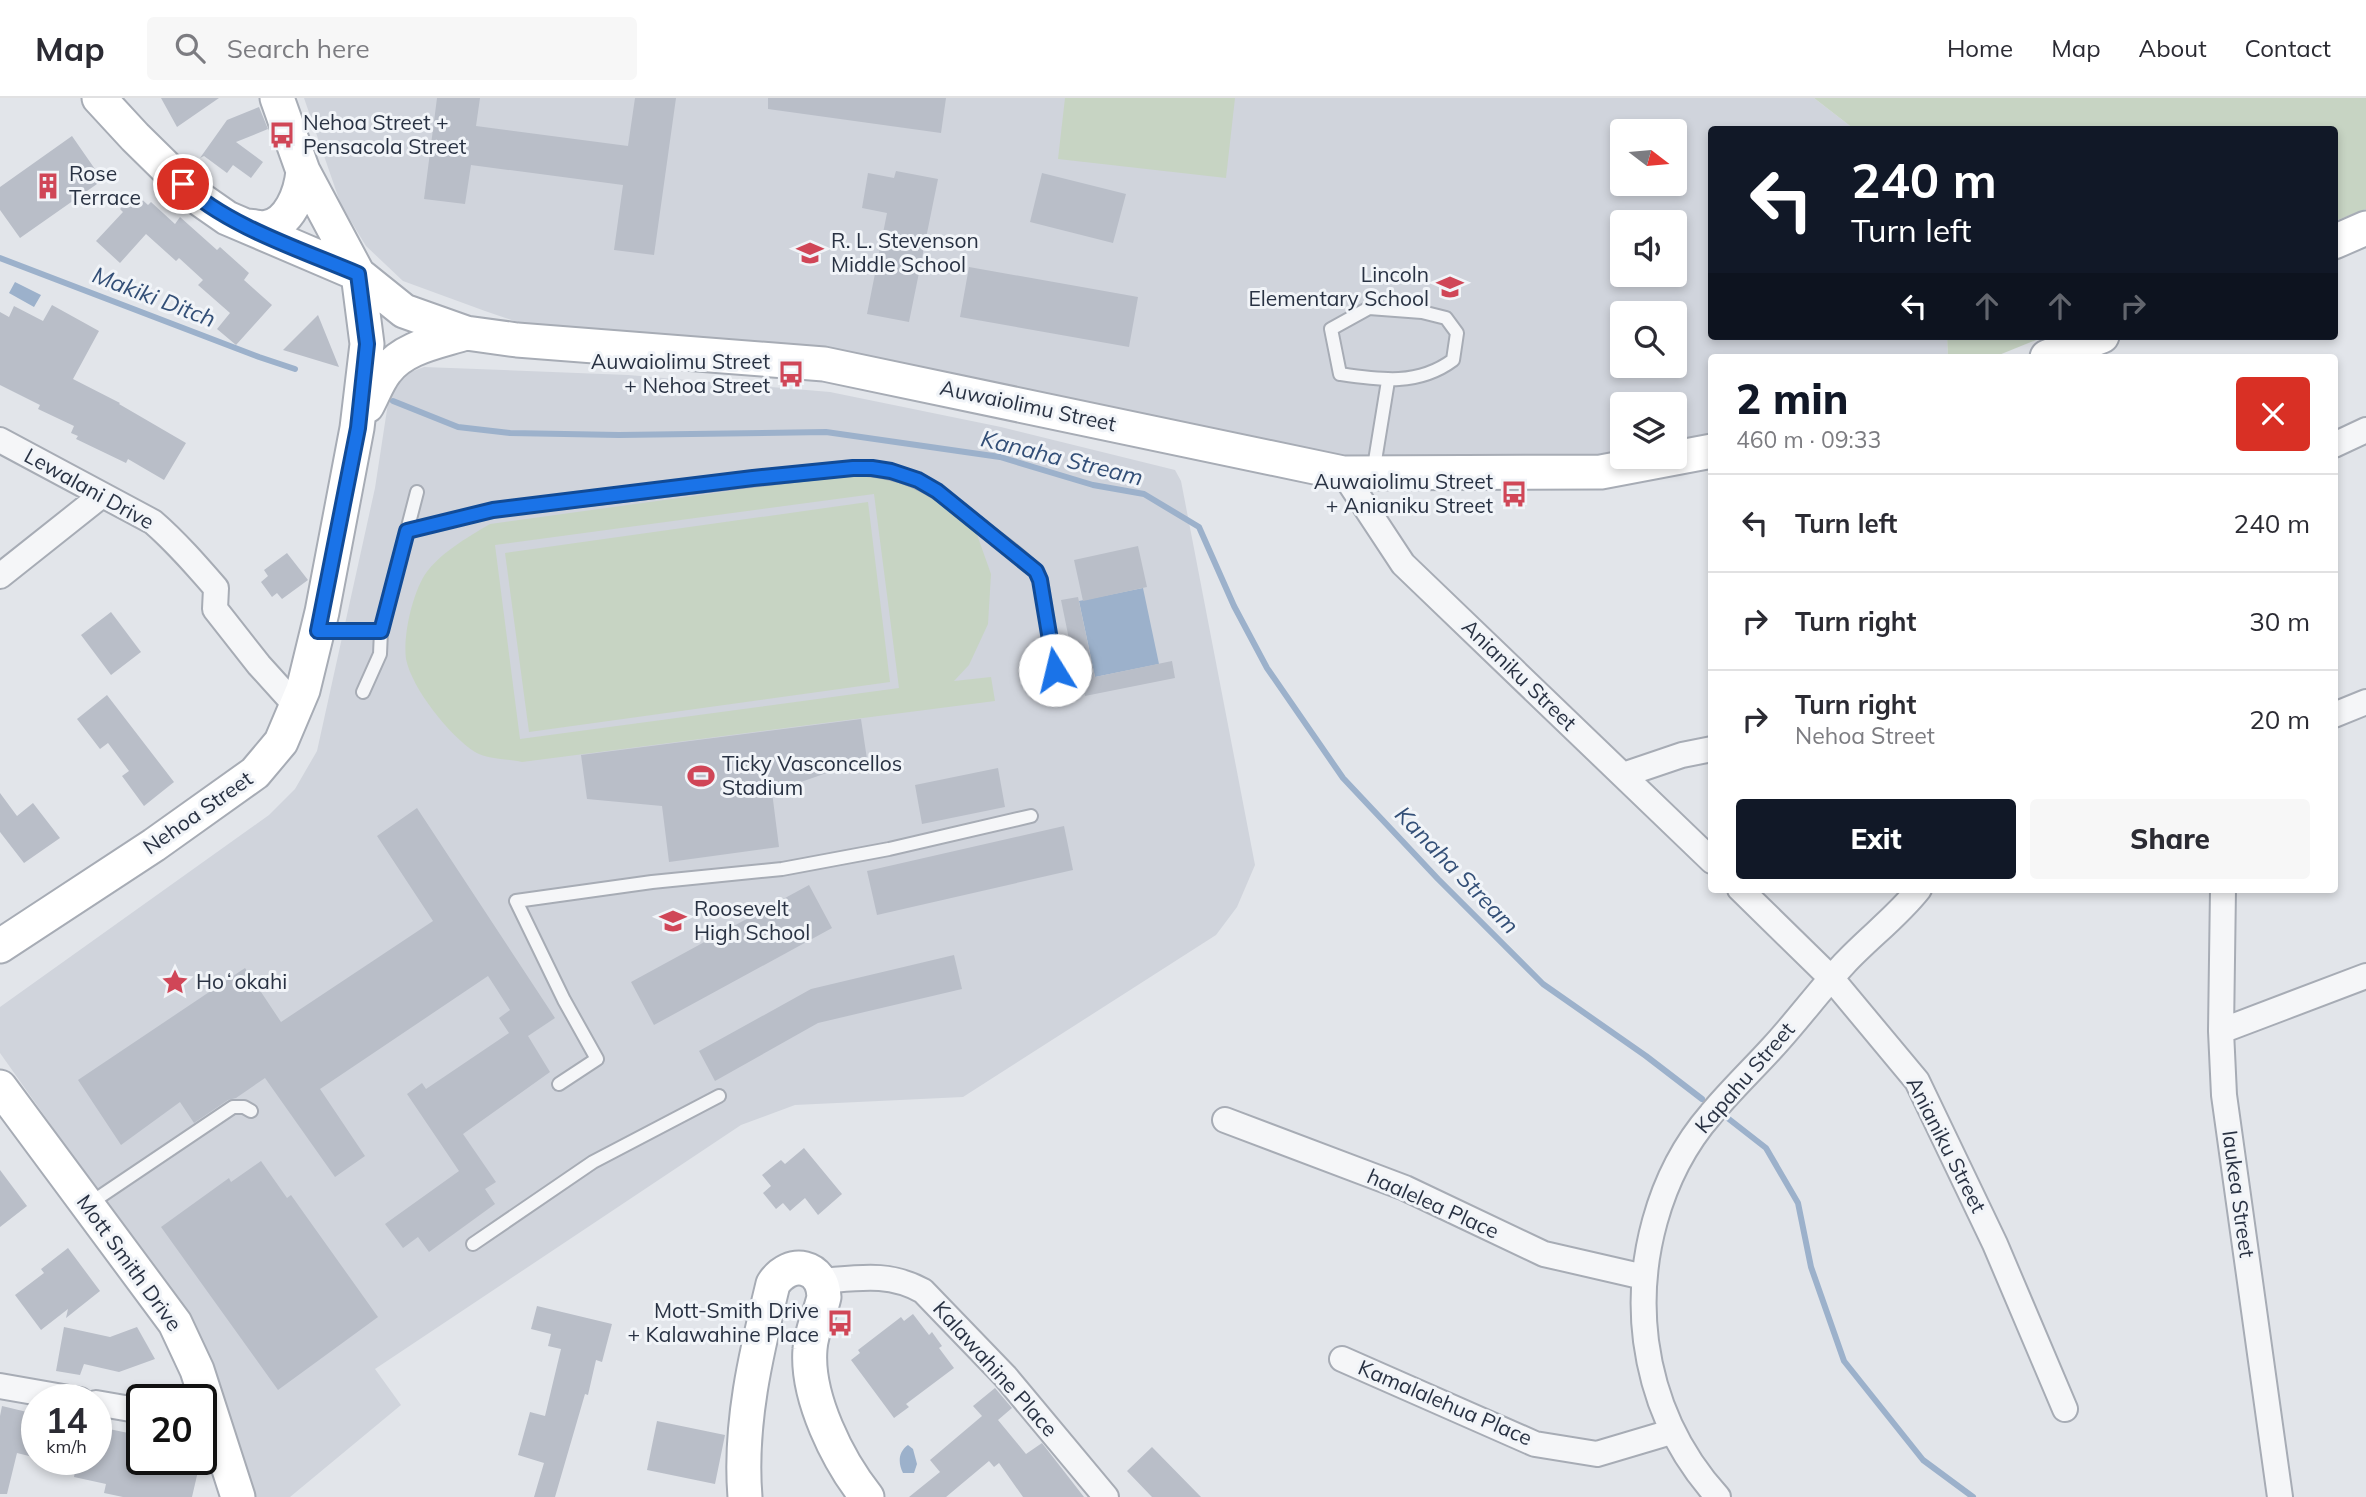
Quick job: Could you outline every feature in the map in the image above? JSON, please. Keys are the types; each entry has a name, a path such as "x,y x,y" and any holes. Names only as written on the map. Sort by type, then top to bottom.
{"street":[{"path":"99,98 194,195 227,218 358,274"},
{"name":"Nehoa Street","path":"0,946 247,780 270,758 297,707 318,631 358,428 367,344 358,274 303,171 277,98"},
{"path":"247,226 264,228 283,218 298,197 303,171"},
{"path":"2338,240 2366,228"},
{"name":"Auwaiolimu Street","path":"358,274 404,311 466,332 517,341 824,364 1358,473 1601,472 1708,452"},
{"path":"358,428 379,382 391,365 413,349 466,332"},
{"path":"2055,354 2092,340"},
{"path":"2338,443 2366,430"},
{"name":"Lewalani Drive","path":"0,440 153,522 188,555 216,589 215,609 259,665 297,707"},
{"name":"Anianiku Street","path":"1358,473 1404,564 1708,857"},
{"path":"0,576 102,495"},
{"path":"2338,713 2366,702"},
{"path":"1623,775 1682,755 1708,751"},
{"name":"Anianiku Street","path":"1744,893 1832,979 1917,1081 1995,1244 2065,1409"},
{"name":"Kapahu Street","path":"1718,1497 1690,1462 1671,1432 1647,1350 1643,1316 1644,1276 1649,1245 1669,1179 1696,1133 1832,979 1915,893"},
{"name":"Iaukea Street","path":"2223,893 2221,1031 2224,1095 2280,1497"},
{"path":"2221,1031 2366,976"},
{"name":"Mott Smith Drive","path":"0,1087 175,1323 197,1370 200,1384"},
{"name":"haalelea Place","path":"1225,1120 1405,1188 1544,1254 1644,1276"},
{"path":"745,1497 747,1410 773,1284 778,1277 792,1268 809,1270 821,1281 824,1297 810,1351 817,1398 833,1445 867,1497"},
{"name":"Kalawahine Place","path":"821,1281 886,1277 910,1283 923,1291 1005,1376 1106,1497"},
{"name":"Kamalalehua Place","path":"1342,1359 1535,1444 1597,1454 1671,1432"},
{"path":"0,1386 21,1390"},
{"name":"Mott Smith Drive","path":"217,1444 238,1497"}],"lane":[{"path":"1369,308 1422,312 1446,318 1457,333 1453,360 1438,371 1388,381 1339,374 1331,329 1369,308"},
{"path":"1358,473 1388,381"},
{"path":"407,531 493,510 853,468 891,471 918,480 937,491 1036,571 1040,580 1055,670"},
{"path":"363,692 380,654 381,631 417,492"},
{"path":"318,631 381,631"},
{"path":"559,1084 597,1059 564,1000 516,901 652,882 782,869 889,849 1031,816"},
{"path":"473,1244 593,1162 719,1096"},
{"path":"89,1205 233,1107 244,1107 251,1111"}],"shaded area":[{"path":"304,98 1814,98 1850,126 1708,126 1708,340 1947,340 1948,354 1708,354 1708,452 1687,456 1687,392 1610,392 1610,469 1617,469 1601,472 1343,473 1156,432 1157,423 827,359 553,334 403,281 366,246 341,205"},
{"name":"Roosevelt High School","path":"424,367 628,375 830,392 1001,427 1175,470 1181,481 1255,865 1237,907 1216,935 963,1097 795,1105 741,1125 375,1369 401,1405 290,1497 250,1497 217,1404 217,1384 210,1384 185,1314 0,1053 0,1007 269,815 295,789 317,751 375,488 390,390 403,375"}],"green space":[{"path":"1065,98 1235,98 1226,178 1058,159"},
{"path":"1814,98 2366,98 2366,209 2338,220 2338,126 1850,126"},
{"path":"1947,340 2036,340 2001,354 1948,354"},
{"path":"860,473 905,483 944,501 975,529 991,574 988,624 969,665 954,681 991,677 995,701 522,762 480,754 465,745 433,711 410,671 406,659 406,639 412,605 424,576 445,553 490,524","holes":["874,494 899,688 520,739 495,545"]},
{"path":"868,502 890,682 529,732 505,553"}],"water":[{"path":"15,282 41,295 34,307 9,293"},
{"path":"1143,588 1159,664 1095,677 1079,601"},
{"path":"908,1445 913,1449 917,1464 914,1473 903,1473 900,1465 901,1454"}],"building":[{"path":"161,98 219,98 177,127"},
{"path":"437,98 480,98 476,126 628,146 635,98 676,98 654,255 614,250 623,185 471,165 465,204 424,199"},
{"path":"768,98 946,98 941,133 768,109"},
{"path":"259,107 268,129 236,142 263,162 251,178 233,165 227,173 204,156 200,158 227,120"},
{"name":"Rose Terrace","path":"72,136 97,172 91,176 97,184 20,238 0,210 0,187"},
{"path":"896,171 938,179 909,322 867,314 887,213 862,208 868,173 894,178"},
{"path":"1042,173 1126,194 1113,243 1030,222"},
{"path":"135,193 148,205 151,202 175,224 180,217 217,250 220,247 249,273 244,280 272,305 236,345 217,329 230,313 198,285 203,280 179,258 176,261 146,234 120,263 96,241 123,212 120,209"},
{"path":"969,267 1138,297 1129,347 960,317"},
{"path":"52,305 99,331 73,379 120,403 186,443 164,480 128,459 126,463 76,439 78,436 71,433 74,426 38,409 40,405 0,385 0,312 9,317 14,306 43,321"},
{"path":"318,315 339,367 283,350"},
{"path":"1138,546 1147,587 1083,601 1074,560"},
{"path":"287,553 308,580 282,599 277,593 272,597 261,582 268,576 264,570"},
{"path":"1078,597 1095,677 1172,661 1175,678 1085,696 1082,682 1078,683 1061,600"},
{"path":"111,612 141,652 111,675 81,635"},
{"path":"107,695 174,782 144,806 122,776 129,771 108,743 100,749 77,719"},
{"name":"Ticky Vasconcellos Stadium","path":"861,719 867,759 772,792 779,847 669,862 662,806 587,799 581,755"},
{"path":"998,768 1005,807 922,824 915,785"},
{"path":"0,793 17,816 33,803 60,838 24,863 0,832"},
{"path":"417,808 555,1018 528,1036 550,1072 463,1134 496,1182 485,1189 495,1204 429,1252 418,1237 403,1248 385,1224 459,1171 407,1094 422,1083 426,1089 509,1033 499,1018 510,1010 488,976 320,1089 365,1156 335,1177 265,1078 194,1123 180,1102 121,1145 78,1080 245,968 281,1022 433,921 377,836"},
{"path":"1064,826 1073,870 877,915 867,871"},
{"path":"809,885 832,928 654,1025 631,982"},
{"path":"954,955 962,989 818,1023 715,1081 699,1051 811,989"},
{"path":"804,1148 842,1194 818,1215 805,1198 790,1211 783,1203 776,1209 763,1193 771,1186 762,1175 781,1160 785,1164"},
{"path":"261,1161 287,1198 291,1195 378,1317 278,1390 161,1227 229,1178 231,1182"},
{"path":"0,1170 27,1206 0,1227"},
{"path":"68,1248 100,1291 66,1318 68,1309 41,1330 15,1295 44,1273 41,1269"},
{"path":"537,1306 612,1324 602,1362 596,1360 588,1395 585,1394 555,1497 534,1497 544,1463 518,1455 530,1412 545,1416 561,1349 548,1346 551,1334 531,1329"},
{"path":"913,1314 929,1335 932,1332 942,1346 939,1348 954,1368 906,1404 909,1407 894,1418 851,1360 860,1353 858,1350 901,1317 904,1321"},
{"path":"64,1327 110,1337 137,1327 155,1359 119,1372 84,1364 80,1375 56,1371"},
{"path":"995,1388 1012,1408 998,1420 1026,1454 1042,1443 1084,1497 1023,1497 999,1463 994,1467 989,1461 946,1497 909,1497 940,1472 930,1460 982,1416 973,1406"},
{"path":"2,1406 21,1411 21,1454 17,1453 7,1494 0,1494"},
{"path":"657,1421 725,1435 715,1484 647,1470"},
{"path":"112,1430 126,1433 126,1475 197,1475 192,1497 123,1497 104,1493 106,1484 74,1477 112,1475"},
{"path":"1152,1447 1201,1497 1152,1497 1127,1471"}],"waterway":[{"name":"Makiki Ditch","path":"0,258 295,369"},
{"name":"Kanaha Stream","path":"393,401 458,427 510,433 619,435 826,432 1000,457 1093,485 1144,494 1199,527 1234,606 1267,668 1343,778 1438,879 1543,984 1702,1099"},
{"name":"Kanaha Stream","path":"1725,1116 1766,1148 1798,1203 1811,1267 1844,1361 1923,1460 1973,1497"}],"place":[{"name":"Nehoa Street + Pensacola Street","path":"282,135"},
{"name":"Rose Terrace","path":"48,186"},
{"name":"R. L. Stevenson Middle School","path":"810,253"},
{"name":"Lincoln Elementary School","path":"1450,287"},
{"name":"Auwaiolimu Street + Nehoa Street","path":"791,374"},
{"name":"Auwaiolimu Street + Anianiku Street","path":"1514,494"},
{"name":"Ticky Vasconcellos Stadium","path":"701,776"},
{"name":"Roosevelt High School","path":"673,921"},
{"name":"Hoʻokahi","path":"175,982"},
{"name":"Mott-Smith Drive + Kalawahine Place","path":"840,1323"}],"route":[{"path":"183,184 227,218 358,274 367,344 358,428 318,631 381,631 407,531 493,510 753,478 872,468 918,480 937,491 1029,563 1040,580 1055,670"}]}
